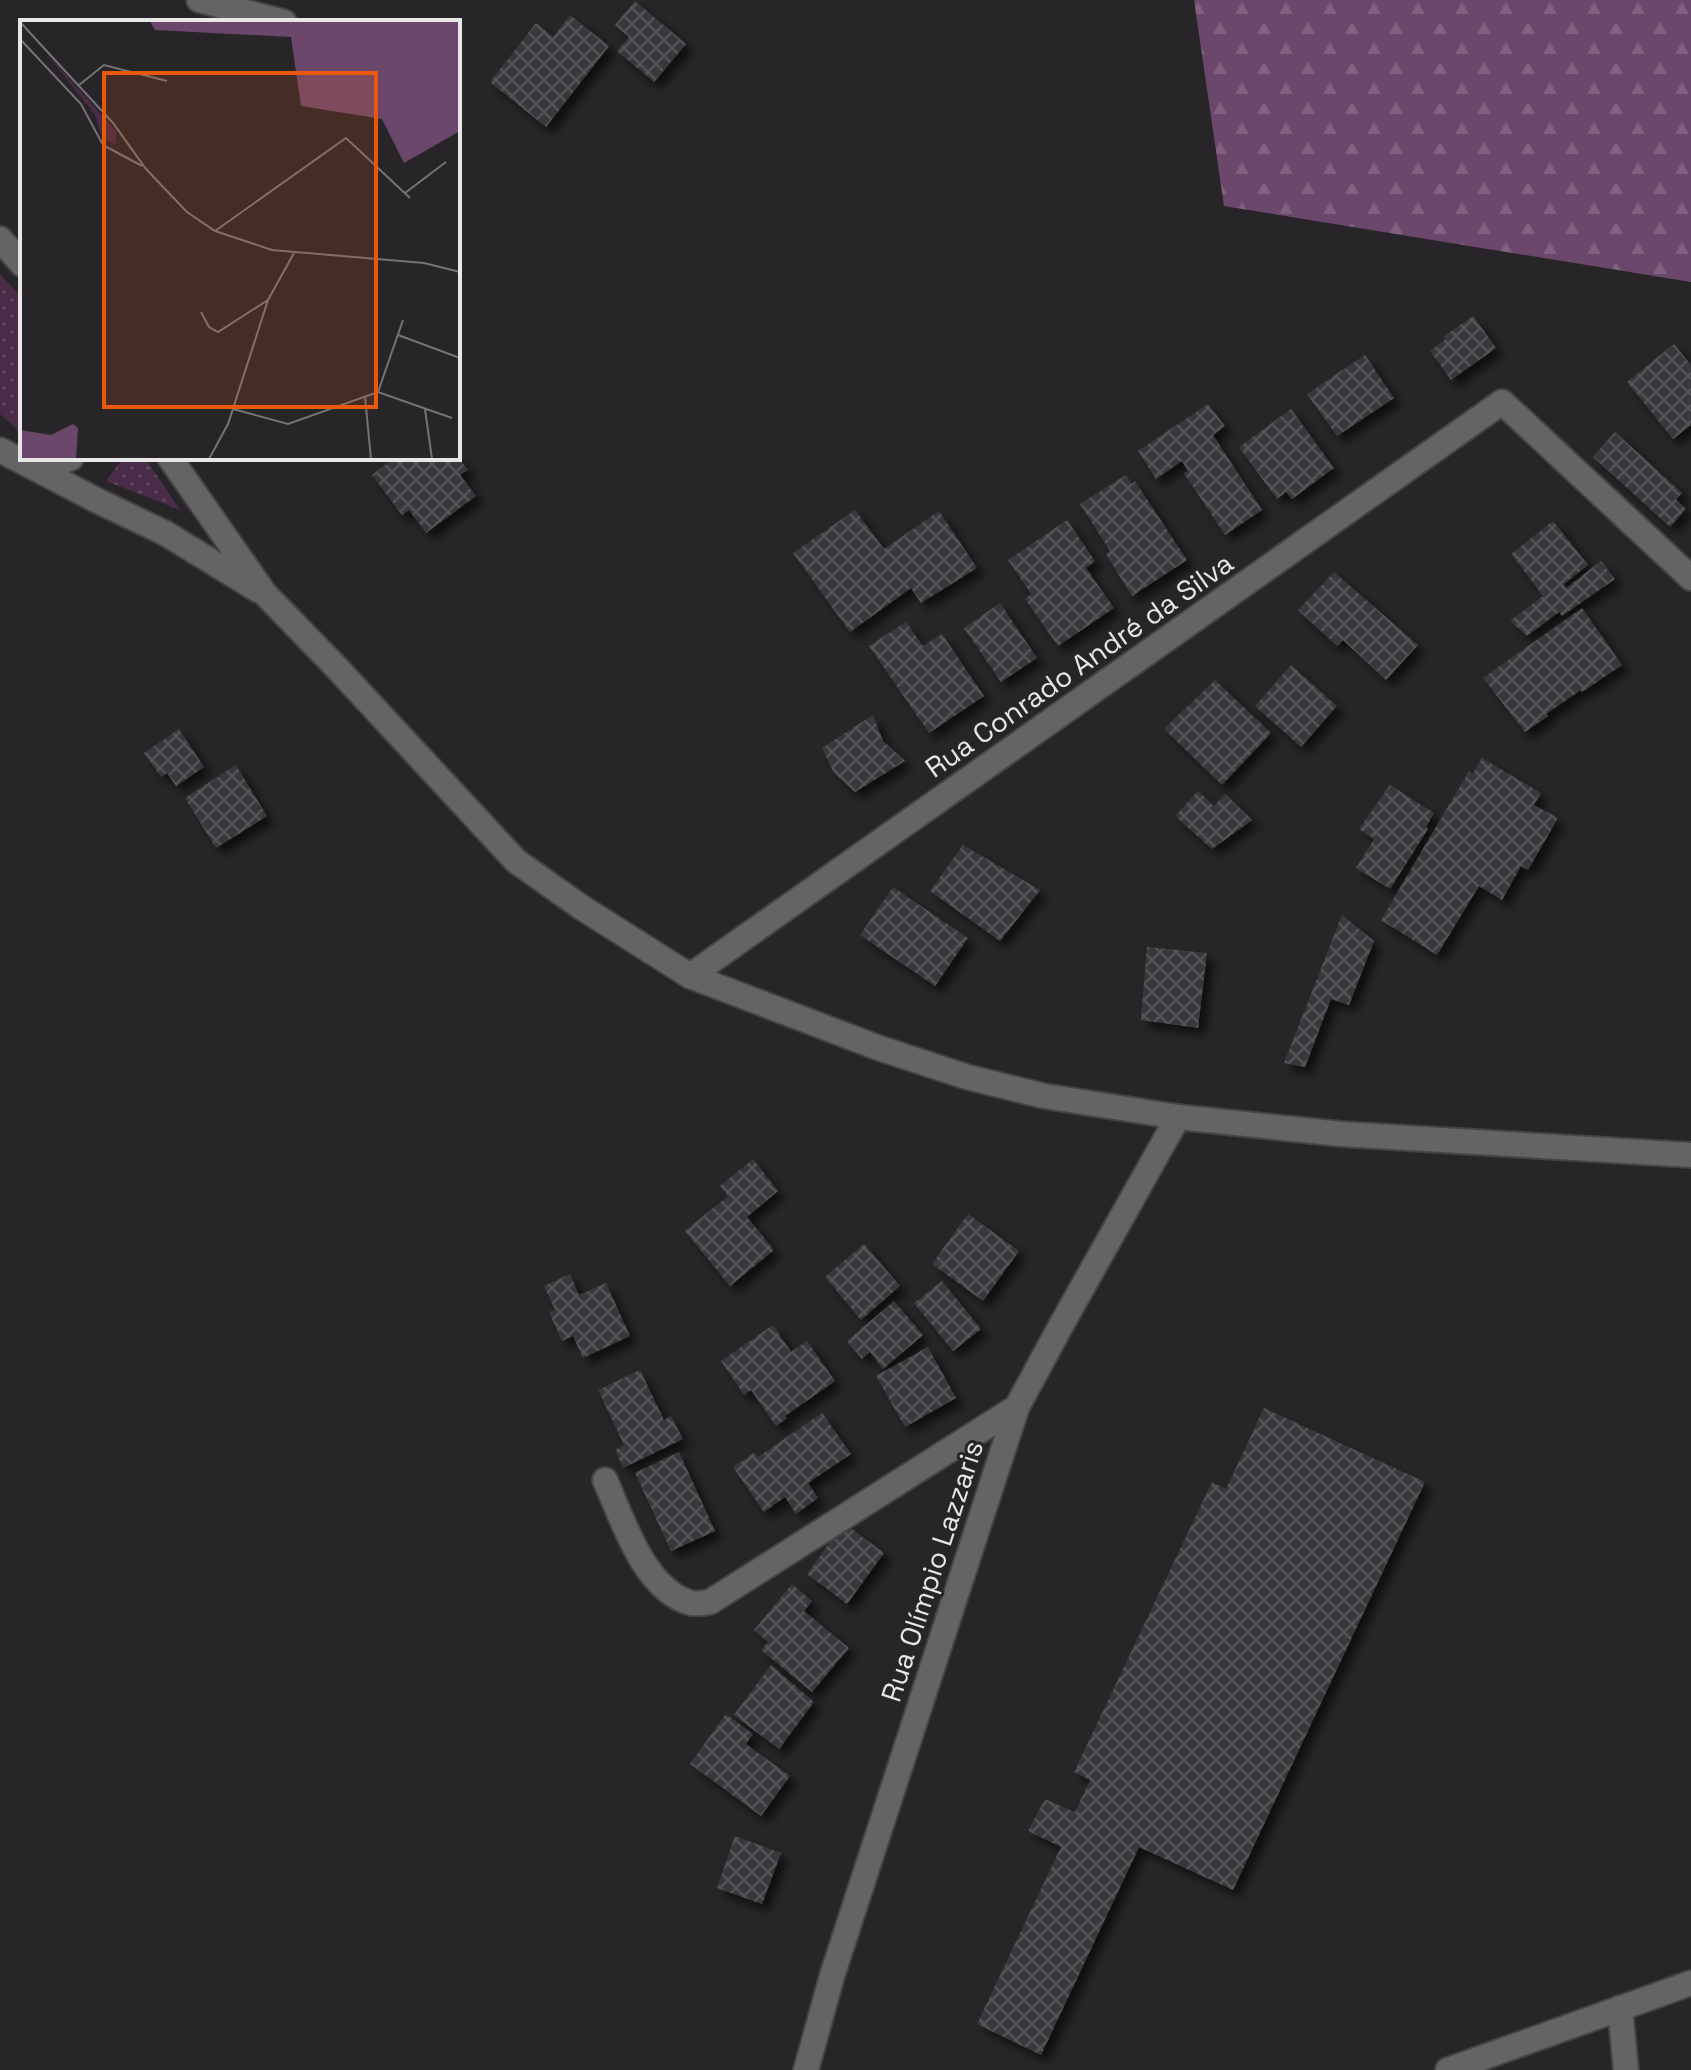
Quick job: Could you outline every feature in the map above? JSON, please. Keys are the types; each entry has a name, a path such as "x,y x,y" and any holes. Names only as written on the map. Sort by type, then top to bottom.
{"street":[{"path":"199,0 276,20"},
{"path":"0,239 20,262"},
{"name":"Rua Conrado André da Silva","path":"690,976 1502,402 1691,578"},
{"path":"0,450 165,533 265,594"},
{"path":"40,470 66,460"},
{"path":"171,460 265,594 516,861 581,907 690,976 879,1048 967,1077 1044,1096 1178,1117 1341,1134 1691,1155"},
{"name":"Rua Olímpio Lazzaris","path":"806,2070 832,1976 1017,1407 1178,1117"},
{"path":"605,1480 638,1555 651,1575 674,1595 693,1604 710,1602 1017,1407"},
{"path":"1448,2070 1691,1983"},
{"path":"1620,2008 1626,2070"}],"shaded area":[{"path":"0,274 20,296 20,432 0,414"},
{"path":"122,460 146,460 180,510 106,481"}],"green space":[{"path":"1194,0 1691,0 1691,282 1224,206"}],"building":[{"path":"635,1 686,44 654,82 617,51 629,37 615,25"},
{"path":"570,15 609,46 546,127 490,82 536,23 553,37"},
{"path":"1473,316 1496,348 1451,380 1430,351 1446,339 1443,337"},
{"path":"1674,344 1691,365 1691,425 1673,439 1627,382"},
{"path":"1365,355 1394,398 1337,436 1307,394"},
{"path":"1208,404 1225,426 1213,435 1262,510 1225,535 1184,473 1188,471 1182,461 1156,479 1138,451"},
{"path":"1291,409 1334,468 1292,499 1286,492 1277,499 1239,447"},
{"path":"1615,432 1682,493 1676,499 1686,509 1670,527 1593,457"},
{"path":"391,460 460,460 468,470 460,475 476,496 426,533 409,510 402,515 372,475"},
{"path":"1126,475 1132,484 1135,481 1187,560 1132,596 1106,554 1110,551 1080,504"},
{"path":"855,510 884,549 939,511 977,568 921,603 911,588 850,632 793,553"},
{"path":"1067,520 1095,561 1086,568 1114,608 1058,646 1025,599 1031,594 1008,560"},
{"path":"1553,521 1588,565 1564,584 1566,588 1601,561 1615,579 1562,616 1559,612 1527,636 1510,621 1543,596 1511,554"},
{"path":"1334,572 1418,645 1386,680 1343,640 1337,646 1298,610"},
{"path":"1000,603 1037,658 1001,682 964,628"},
{"path":"1582,608 1622,665 1546,714 1548,716 1525,732 1483,678"},
{"path":"906,622 923,646 942,634 984,696 929,733 869,646"},
{"path":"1291,665 1337,706 1301,747 1255,706"},
{"path":"1215,680 1271,733 1222,785 1164,729"},
{"path":"873,715 883,741 905,761 855,792 834,773 822,748"},
{"path":"179,729 204,767 176,786 167,773 161,777 144,753"},
{"path":"1482,758 1541,793 1534,805 1558,818 1528,870 1521,866 1502,900 1479,886 1437,955 1381,920 1469,771 1473,774"},
{"path":"236,765 267,816 216,848 185,798"},
{"path":"1390,785 1434,813 1426,827 1428,829 1390,889 1356,868 1374,839 1359,829"},
{"path":"1198,791 1214,806 1225,794 1252,820 1212,849 1175,816"},
{"path":"963,845 1040,890 1000,941 930,891"},
{"path":"893,887 968,938 935,986 860,935"},
{"path":"1342,915 1374,941 1349,1005 1331,999 1305,1067 1284,1063"},
{"path":"1147,947 1207,953 1198,1028 1141,1020"},
{"path":"753,1159 778,1191 747,1217 774,1250 730,1286 685,1231 728,1196 720,1186"},
{"path":"968,1214 1019,1251 983,1301 932,1264"},
{"path":"864,1244 900,1286 861,1320 825,1277"},
{"path":"570,1274 579,1295 606,1283 630,1336 583,1358 573,1336 562,1341 549,1312 555,1310 544,1286"},
{"path":"942,1281 981,1329 953,1351 914,1303"},
{"path":"894,1301 923,1335 883,1369 870,1352 862,1359 847,1341"},
{"path":"773,1325 791,1352 807,1341 835,1381 785,1416 787,1418 776,1426 751,1390 744,1395 721,1361"},
{"path":"928,1347 956,1398 905,1427 876,1376"},
{"path":"640,1370 664,1420 671,1416 683,1439 623,1468 615,1450 624,1445 598,1390"},
{"path":"1264,1408 1425,1482 1233,1890 1139,1847 1041,2055 977,2024 1061,1847 1028,1831 1045,1799 1075,1812 1090,1780 1074,1772 1212,1482 1226,1489"},
{"path":"822,1413 851,1454 808,1483 818,1498 796,1514 785,1497 764,1512 733,1467 754,1453 758,1457"},
{"path":"679,1452 715,1531 671,1551 635,1473"},
{"path":"844,1523 884,1553 847,1604 807,1574"},
{"path":"792,1584 812,1601 804,1611 849,1648 812,1692 761,1650 768,1642 754,1630"},
{"path":"771,1665 814,1702 779,1749 734,1715"},
{"path":"726,1714 753,1734 746,1744 790,1776 761,1816 690,1764"},
{"path":"735,1836 781,1853 762,1904 717,1888"}]}
